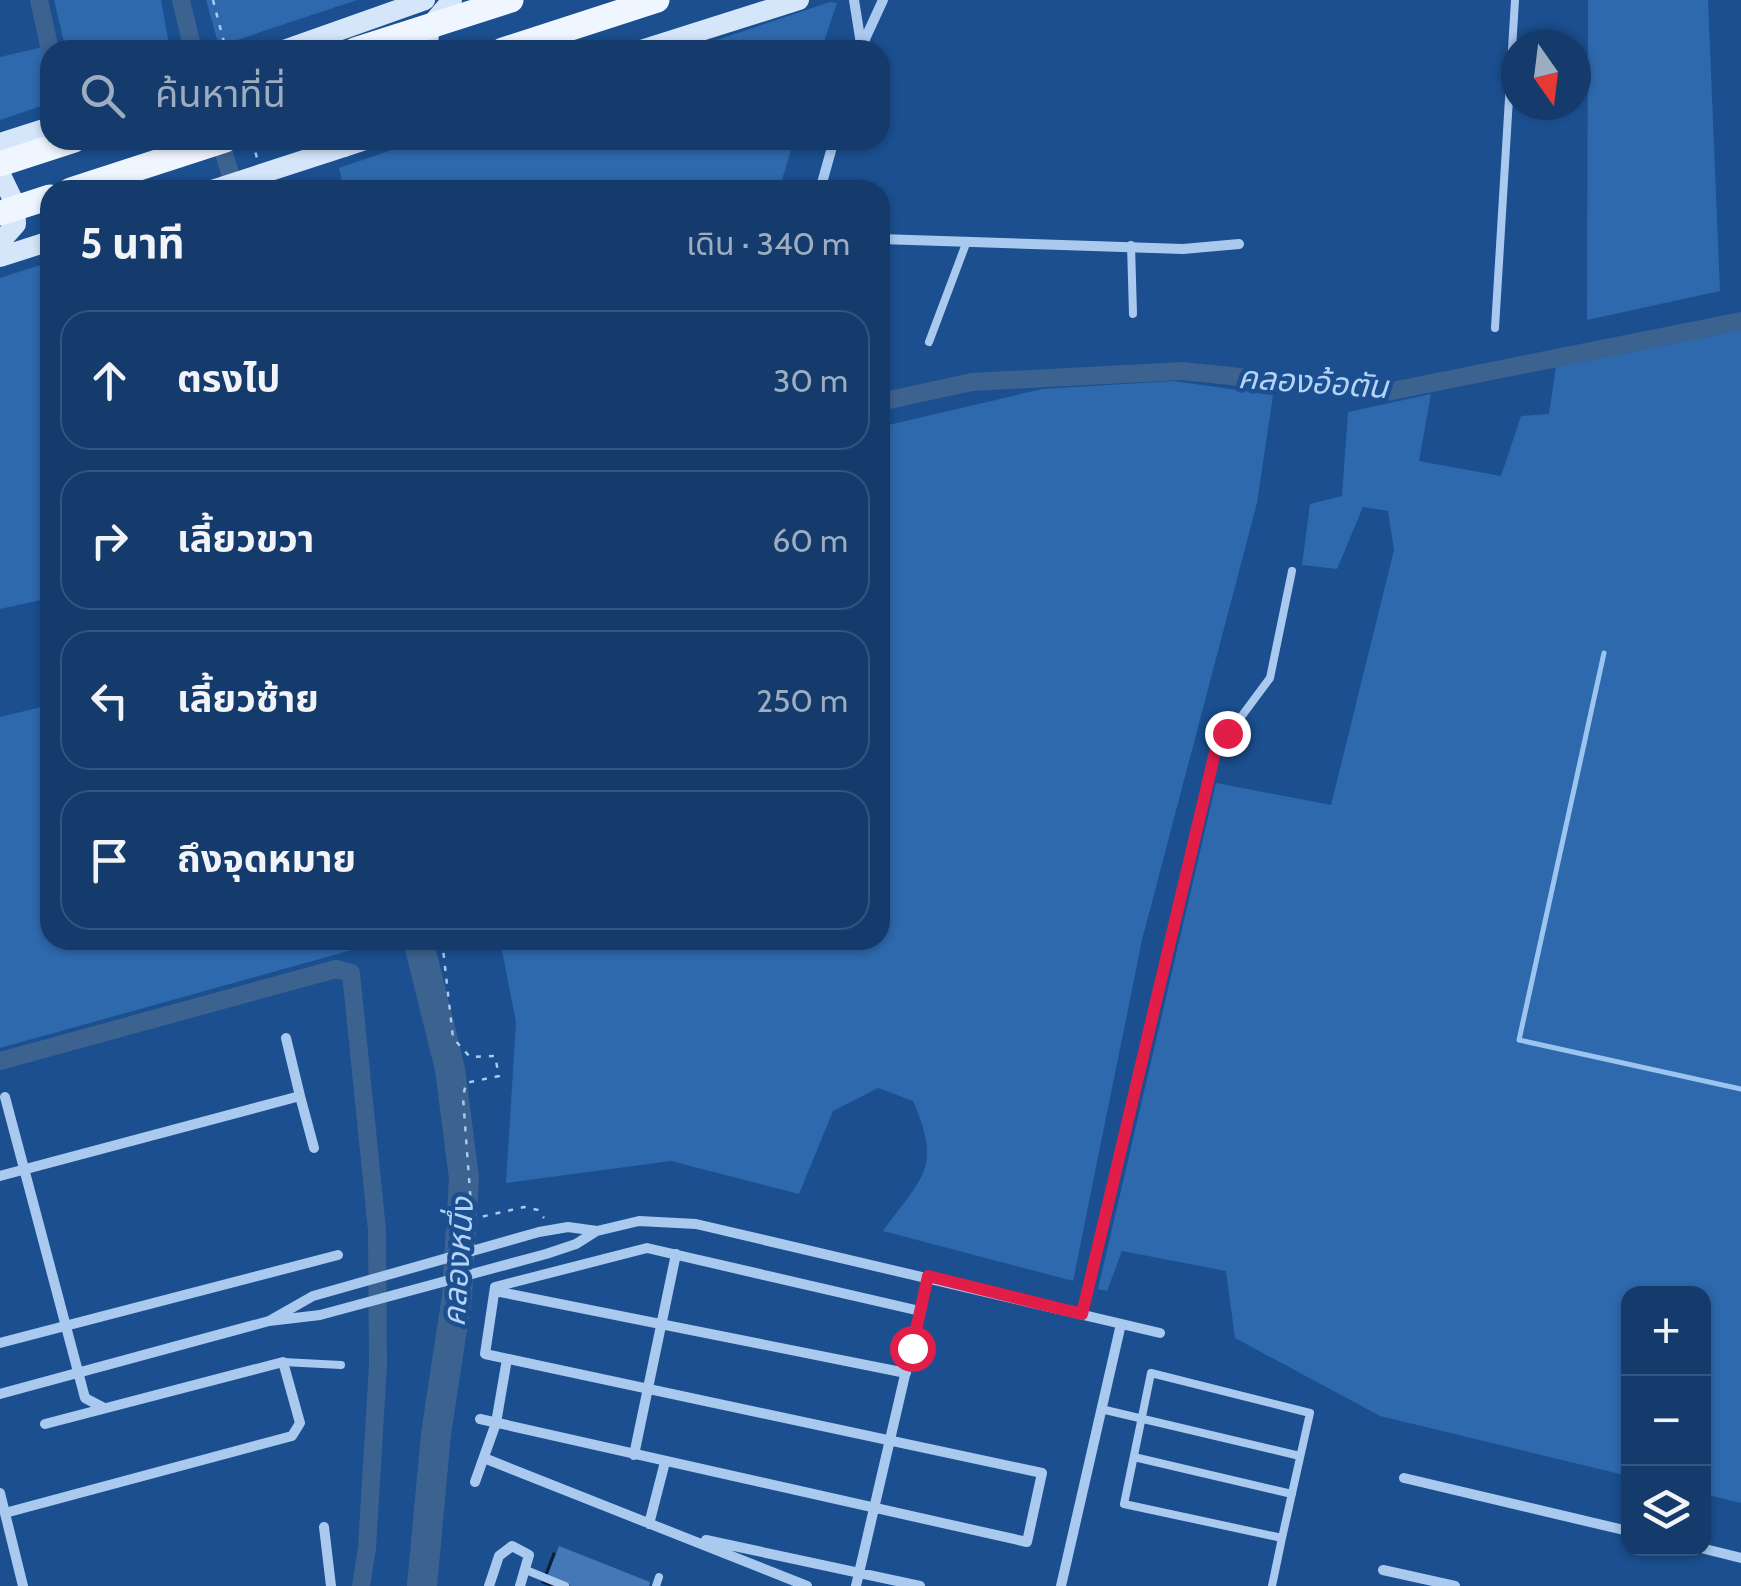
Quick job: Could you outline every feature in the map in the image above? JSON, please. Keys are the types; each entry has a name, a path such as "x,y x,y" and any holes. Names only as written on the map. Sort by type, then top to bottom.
{"main road":[{"path":"315,40 425,0"},
{"path":"428,40 430,26 452,0"},
{"path":"386,40 511,0"},
{"path":"534,40 657,0"},
{"path":"673,40 799,0"},
{"path":"0,143 40,130"},
{"path":"0,164 43,150"},
{"path":"101,180 194,150"},
{"path":"243,180 335,150"},
{"path":"0,173 15,204 16,224 0,242"},
{"path":"0,213 40,200"},
{"path":"0,257 40,245"}],"street":[{"path":"854,0 860,40"},
{"path":"865,40 884,0"},
{"path":"823,180 831,150"},
{"path":"890,239 1202,249 1240,244"},
{"path":"286,1038 314,1148"},
{"path":"0,1176 300,1096"},
{"path":"5,1097 27,1168 85,1398 105,1408"},
{"path":"268,1320 313,1296 540,1232 597,1231 639,1222 696,1224 1160,1334"},
{"path":"0,1394 268,1320 320,1315 546,1254 576,1244 597,1231"},
{"path":"480,1419 874,1511 1027,1542 1042,1473 485,1354 495,1286 647,1248 920,1311"},
{"path":"0,1342 338,1254"},
{"path":"634,1455 676,1254"},
{"path":"856,1586 928,1276"},
{"path":"495,1291 906,1374"},
{"path":"1062,1586 1121,1324"},
{"path":"475,1482 496,1423 506,1359"},
{"path":"5,1513 292,1436 300,1423 283,1362 45,1424"},
{"path":"484,1458 807,1586"},
{"path":"649,1524 665,1462"},
{"path":"1404,1478 1621,1529"},
{"path":"0,1493 24,1586"},
{"path":"324,1527 331,1586"},
{"path":"676,1534 920,1586"},
{"path":"489,1586 499,1556 512,1546 528,1555 520,1586"},
{"path":"1711,1550 1741,1558"},
{"path":"1383,1570 1455,1586"}],"lane":[{"path":"1495,328 1515,0"},
{"path":"929,342 967,241"},
{"path":"1132,244 1132,314"},
{"path":"1082,1314 1215,752 1270,678 1292,571"},
{"path":"283,1362 341,1364"},
{"path":"1272,1586 1310,1413 1151,1373 1124,1504 1282,1538"},
{"path":"1101,1409 1300,1456"},
{"path":"1134,1457 1292,1494"},
{"path":"526,1570 564,1586"}],"path":[{"path":"213,0 223,40"},
{"path":"443,950 453,1038 470,1057 494,1056 499,1076 466,1083 463,1098 472,1219 524,1207 538,1210 552,1230"}],"shaded area":[{"path":"54,0 161,0 168,40 64,40"},
{"path":"206,0 357,0 237,40 217,40"},
{"path":"1588,0 1708,0 1720,291 1587,320 1588,120 1591,120 1591,30 1588,30"},
{"path":"830,2 837,3 824,40 717,40"},
{"path":"40,48 40,106 0,120 0,57"},
{"path":"392,150 791,150 782,180 342,180 339,168"},
{"path":"40,265 40,600 0,609 0,278"},
{"path":"1741,330 1741,1503 1711,1496 1711,1286 1621,1286 1621,1474 1380,1416 1235,1338 1226,1271 1122,1251 1107,1291 1098,1289 1216,783 1331,805 1394,550 1388,511 1363,507 1337,569 1302,565 1310,504 1342,496 1348,412 1431,394 1419,461 1501,476 1521,416 1549,414 1556,367"},
{"path":"1173,381 1273,395 1257,503 1142,940 1073,1281 883,1231 918,1183 927,1157 922,1124 913,1101 878,1088 833,1111 799,1194 671,1161 506,1183 516,1022 502,950 890,950 890,425 1042,389"},
{"path":"40,707 40,950 352,950 0,1048 0,717"}],"building":[{"path":"559,1546 650,1582 649,1586 571,1586 547,1577"}],"waterway":[{"path":"39,0 48,40"},
{"name":"คลองหนึ่ง","path":"181,0 191,40"},
{"name":"คลองหนึ่ง","path":"223,150 232,180"},
{"name":"คลองอ้อตัน","path":"890,400 972,382 1182,371 1387,392 1741,321"},
{"path":"1604,653 1519,1040 1741,1089"},
{"name":"คลองหนึ่ง","path":"420,950 450,1069 464,1178 457,1296 436,1434 422,1586"},
{"path":"0,1061 336,969 351,973 377,1230 378,1365 367,1548 361,1586"}],"route":[{"path":"912,1348 928,1276 1082,1314 1215,752 1227,733"}]}
